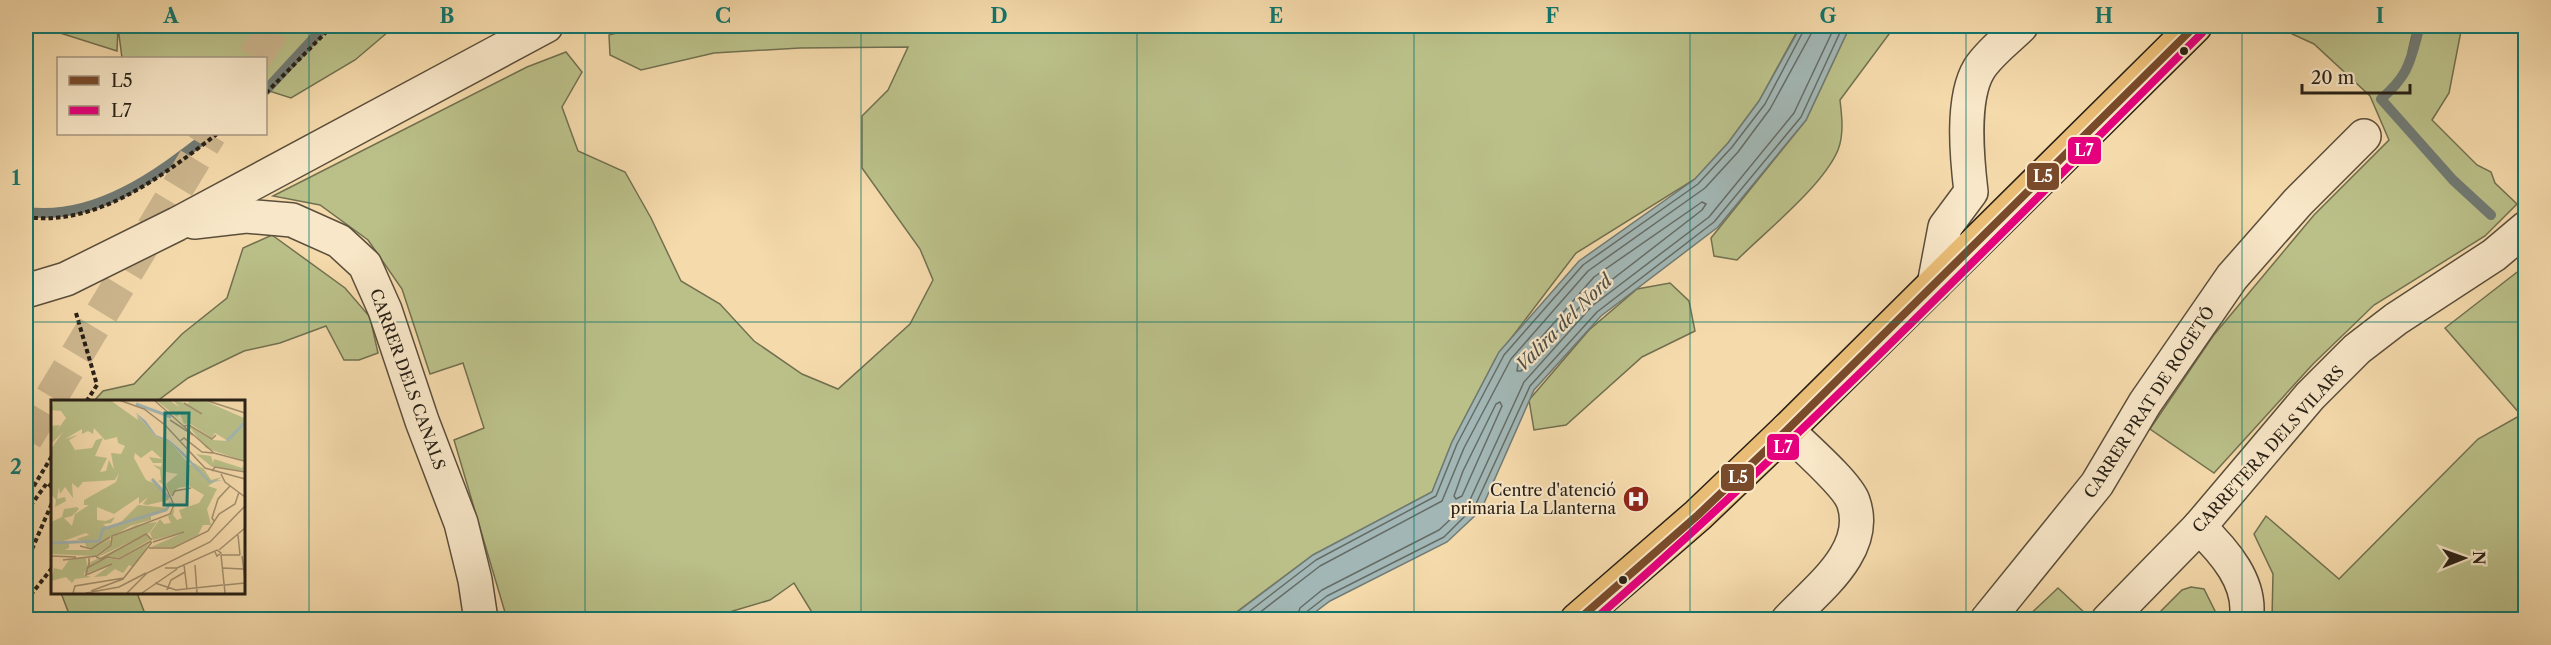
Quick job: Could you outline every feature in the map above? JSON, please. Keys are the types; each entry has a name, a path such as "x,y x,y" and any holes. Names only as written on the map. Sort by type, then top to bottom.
{"main road":[{"path":"1577,620 1698,515 1787,430 2195,26"}],"street":[{"name":"CARRER DELS CANALS","path":"26,291 66,279 177,224 546,26"},
{"path":"1934,285 1945,227 1971,192 1968,167 1968,96 1979,69 2021,26"},
{"path":"2165,56 2176,26"},
{"name":"CARRER PRAT DE ROGETÓ","path":"1987,620 2097,484 2145,403 2232,276 2298,202 2364,136"},
{"name":"CARRER DELS CANALS","path":"177,224 246,216 292,220 339,241 365,265 385,310 422,421 461,523 475,580 481,620"},
{"name":"CARRETERA DELS VILARS","path":"2108,620 2199,527 2310,396 2357,349 2396,319 2494,255 2526,228"},
{"path":"1787,430 1847,492 1853,500 1856,521 1855,541 1841,563 1788,620"},
{"path":"2199,527 2220,547 2236,570 2248,612 2246,620"}],"path":[{"path":"267,92 332,26"},
{"path":"26,217 44,219 78,214 111,204 173,167 215,135"},
{"path":"66,279 97,385 87,400"},
{"path":"26,499 51,458"},
{"path":"26,512 47,483 51,486"},
{"path":"26,562 51,505"},
{"path":"26,601 51,569"}],"green space":[{"path":"38,26 395,26 355,60 291,98 267,90 267,57 122,57 118,27 117,51"},
{"path":"642,26 1800,26 1759,101 1728,143 1695,179 1576,253 1496,358 1452,442 1432,492 1313,555 1227,619 816,619 794,583 770,600 706,619 507,619 454,440 484,428 463,363 430,374 402,289 368,240 320,205 273,196 527,67 566,52 582,72 562,107 578,151 625,172 651,218 681,281 720,304 754,341 802,374 838,389 910,324 933,280 920,249 862,168 862,116 888,90 908,47 800,48 714,53 641,70 610,55 609,35"},
{"path":"1850,26 1895,26 1840,100 1841,138 1831,164 1807,193 1737,260 1714,256 1711,238 1806,120"},
{"path":"2275,26 2321,28 2323,26 2414,26 2408,52 2417,26 2462,26 2449,93 2432,120 2477,165 2491,172 2495,183 2517,204 2485,236 2374,305 2313,364 2214,473 2150,429 2213,336 2314,215 2389,140 2370,96 2314,44"},
{"path":"272,235 345,288 370,317 378,353 359,360 344,360 326,326 280,343 244,351 188,378 159,400 95,400 103,391 134,384 182,334 227,298 243,248"},
{"path":"2525,266 2525,619 2272,619 2273,574 2254,534 2266,516 2339,579 2478,439 2521,415 2445,328"},
{"path":"1670,283 1689,301 1695,331 1642,357 1566,425 1534,430 1529,400 1589,330 1637,289"},
{"path":"2191,587 2204,589 2219,619 2153,619 2182,590"},
{"path":"2058,588 2087,615 2083,619 2025,619"},
{"path":"61,594 137,594 147,619 71,619"}],"water":[{"name":"Valira del Nord","path":"1801,26 1850,26 1806,120 1718,227 1601,316 1534,390 1481,510 1447,542 1330,601 1306,619 1228,619 1313,555 1432,492 1452,442 1499,352 1579,261 1695,179 1728,143 1759,101"}],"waterway":[{"path":"267,89 325,26"},
{"path":"2420,26 2408,66 2398,82 2381,99 2453,180 2491,215"},
{"path":"26,212 52,213 101,202 147,179 209,135"}],"tunnel":[{"path":"256,57 275,26"},
{"path":"26,439 209,135"}],"transit line":[{"name":"L5","path":"1578,620 1698,515 1787,430 2195,26"},
{"name":"L7","path":"1594,620 1673,550 1827,405 2202,33"}],"place":[{"name":"Centre d'atenció primaria La Llanterna","path":"1636,499"}]}
